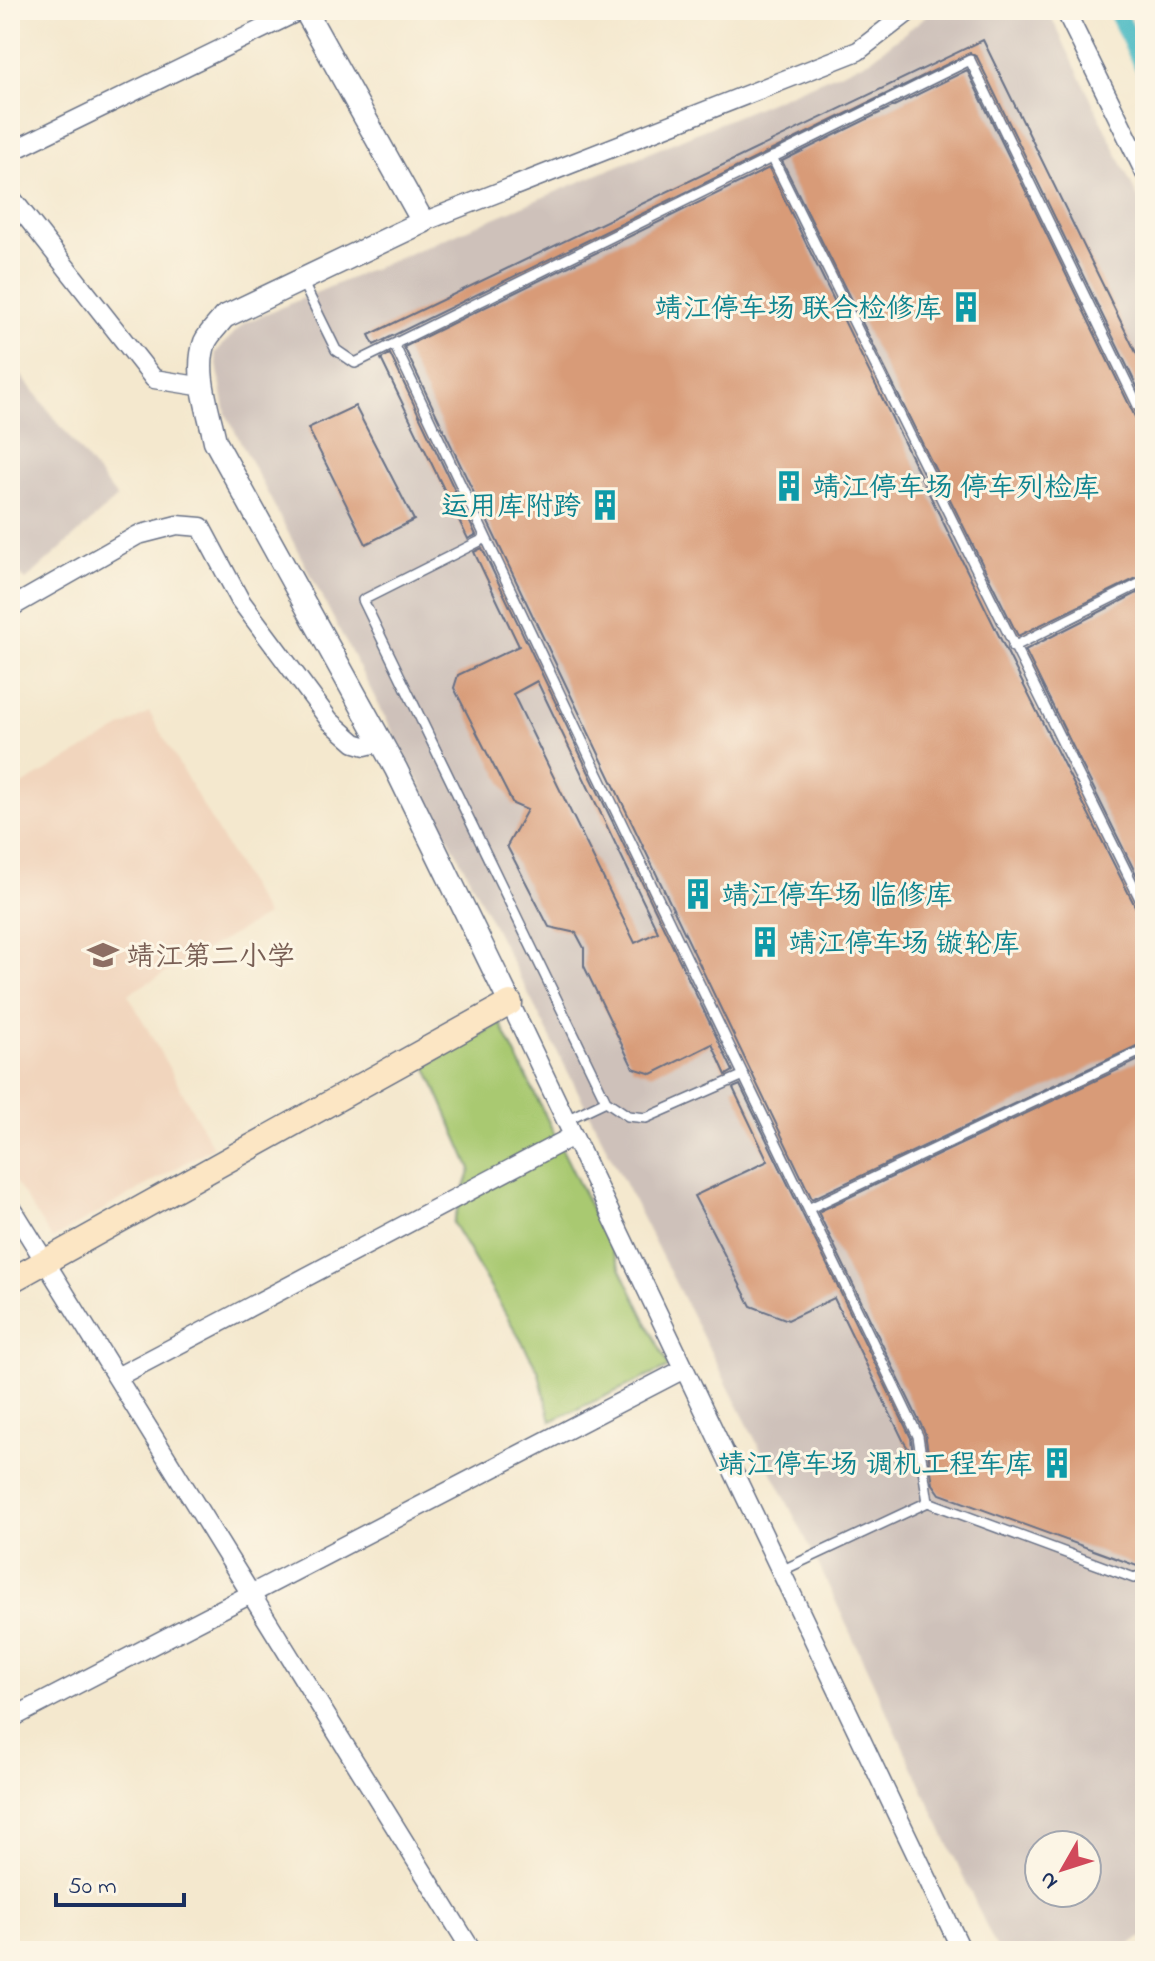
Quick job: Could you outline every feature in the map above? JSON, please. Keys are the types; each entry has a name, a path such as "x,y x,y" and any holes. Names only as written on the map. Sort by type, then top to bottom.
{"main road":[{"path":"10,1281 510,1003"}],"street":[{"path":"10,152 303,10 423,222"},
{"path":"911,10 858,51 423,222 224,317 206,340 200,368 215,441 381,742 510,1003 962,1951"},
{"path":"1065,10 1145,173"},
{"path":"10,196 154,379 204,387"},
{"path":"10,608 138,535 177,525 201,527 240,600 330,721 355,743 365,746 381,742"},
{"path":"117,1377 570,1128"},
{"path":"10,1205 472,1951"},
{"path":"10,1719 684,1369"}],"lane":[{"path":"301,279 336,350 355,363 970,60 1145,420"},
{"path":"772,157 1145,909"},
{"path":"394,344 918,1436 928,1502"},
{"path":"486,538 363,600 606,1101 628,1116 646,1118 744,1075"},
{"path":"1013,647 1145,581"},
{"path":"810,1208 1145,1049"},
{"path":"570,1128 606,1101"},
{"path":"781,1571 928,1502 1134,1578 1145,1574"}],"shaded area":[{"path":"934,10 1048,10 1145,212 1145,1936 1114,1951 998,1951 816,1559 456,852 226,414 215,353 244,323 870,60"},
{"path":"10,361 117,498 26,580 10,566"},
{"name":"靖江第二小学","path":"149,712 266,916 128,994 213,1147 52,1239 10,1174 10,792"}],"green space":[{"path":"500,1023 669,1367 551,1421 538,1370 453,1223 471,1169 426,1066"}],"building":[{"path":"983,40 1145,371 1145,403 977,57 970,53 374,345 369,335"},
{"name":"靖江停车场 联合检修库","path":"967,70 1138,423 1145,427 1145,574 1018,636 782,161"},
{"path":"769,168 1006,650 1138,912 1145,916 1145,1042 812,1199 404,347"},
{"path":"390,354 476,535 468,539 381,359"},
{"path":"355,406 414,520 366,544 308,428"},
{"path":"482,548 733,1071 726,1075 712,1044 652,1074 633,1068 584,966 584,948 576,933 549,927 507,846 527,810 513,804 454,688 458,675 519,646 474,552","holes":["537,681 658,932 635,943 513,694"]},
{"path":"1145,589 1145,892 1025,650"},
{"path":"1145,1057 1145,1533 1138,1540 1139,1545 1145,1548 1145,1563 1137,1566 940,1494 933,1484 925,1433 818,1212"},
{"path":"740,1085 911,1438 913,1456 834,1298 788,1320 751,1306 694,1196 768,1161 733,1088"}],"waterway":[{"path":"1116,10 1145,70"}],"place":[{"name":"靖江停车场 联合检修库","path":"966,307"},
{"name":"靖江停车场 停车列检库","path":"789,486"},
{"name":"运用库附跨","path":"605,505"},
{"name":"靖江停车场 临修库","path":"698,894"},
{"name":"靖江停车场 镟轮库","path":"765,942"},
{"name":"靖江第二小学","path":"103,955"},
{"name":"靖江停车场 调机工程车库","path":"1057,1463"}]}
